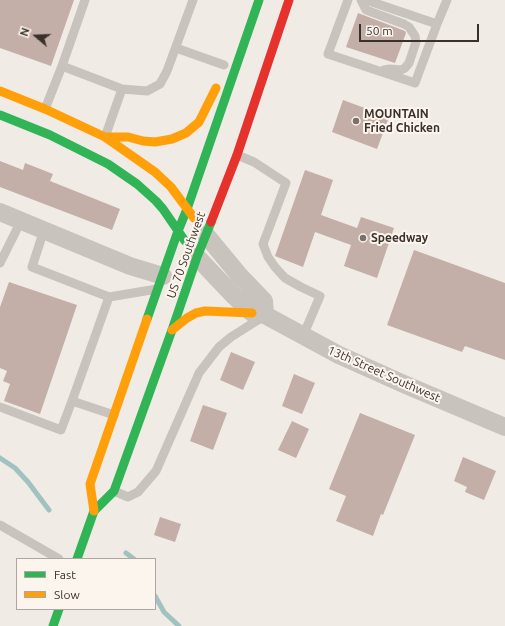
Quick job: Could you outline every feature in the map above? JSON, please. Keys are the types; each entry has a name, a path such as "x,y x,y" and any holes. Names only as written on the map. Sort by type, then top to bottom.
{"main road":[{"name":"US 70 Southwest","path":"94,511 90,484 259,0"},
{"name":"US 70 Southwest","path":"77,558 94,511 114,491 197,257 237,155 289,0"},
{"path":"105,137 128,137 155,142 172,139 186,134 199,122 209,104 223,68"},
{"path":"0,91 45,109 105,137 155,172 171,187 206,235"},
{"name":"13th Street Southwest","path":"0,115 50,135 87,153 108,164 137,184 163,209 197,257"},
{"path":"172,330 187,318 196,313 205,311 259,314"},
{"path":"53,626 59,610"}],"street":[{"path":"0,212 130,266 160,283"},
{"path":"206,235 239,275 264,301 259,314"},
{"name":"13th Street Southwest","path":"197,257 234,296 259,314 339,355 505,426"}],"lane":[{"path":"45,109 85,0"},
{"path":"62,66 122,89 147,91 160,84 167,71 193,0"},
{"path":"348,0 328,54 415,83 447,0"},
{"path":"361,0 366,10 404,24 409,27 415,36 416,42 414,49 409,63 405,68 401,70 390,69 381,71"},
{"path":"366,0 437,24"},
{"path":"176,48 223,68"},
{"path":"105,137 122,89"},
{"path":"237,155 254,162 286,183 263,244 268,257 285,278 320,296 303,336"},
{"path":"0,263 21,221"},
{"path":"44,230 32,267 109,298 160,283"},
{"path":"0,407 61,430 109,298"},
{"path":"114,491 128,497 138,492 156,471 199,373 219,347 259,314"},
{"path":"72,401 114,415"},
{"path":"0,525 58,558"}],"building":[{"path":"0,0 74,0 51,66 0,48"},
{"path":"358,13 405,31 406,33 395,63 346,47"},
{"path":"343,100 389,117 377,149 332,132"},
{"path":"0,161 23,170 25,163 53,174 50,181 120,209 112,230 0,187"},
{"path":"305,170 333,180 321,215 357,228 361,217 394,228 377,278 344,266 351,245 315,232 303,267 275,256"},
{"path":"414,250 505,283 505,360 465,346 462,352 387,325"},
{"path":"9,282 77,305 40,414 4,401 10,384 3,381 7,371 0,368 0,307"},
{"path":"231,352 255,362 243,390 220,380"},
{"path":"294,374 315,383 302,414 282,406"},
{"path":"203,405 227,413 213,450 190,441"},
{"path":"360,413 415,435 373,536 336,521 346,496 329,489"},
{"path":"292,421 309,429 296,458 278,450"},
{"path":"463,457 496,471 484,500 465,492 467,487 454,481"},
{"path":"160,517 181,524 175,542 154,535"}],"waterway":[{"path":"0,458 15,468 28,482 49,510"},
{"path":"126,553 133,558"},
{"path":"156,598 164,612 179,626"}],"traffic: fast":[{"path":"147,319 187,209 259,0"},
{"path":"0,115 50,135 108,164 137,184 156,201 185,241"},
{"path":"77,558 94,511 114,491 197,257 211,222"},
{"path":"53,626 59,610"}],"traffic: slow":[{"path":"105,137 128,137 143,141 155,142 172,139 186,133 199,122 216,88"},
{"path":"0,91 45,109 105,137 155,172 171,187 194,218"},
{"path":"172,330 187,318 196,313 205,311 252,313"},
{"path":"94,511 90,484 147,319"}],"traffic: jam":[{"path":"211,222 237,155 289,0"}],"place":[{"name":"MOUNTAIN Fried Chicken","path":"356,121"},
{"name":"Speedway","path":"363,238"}]}
